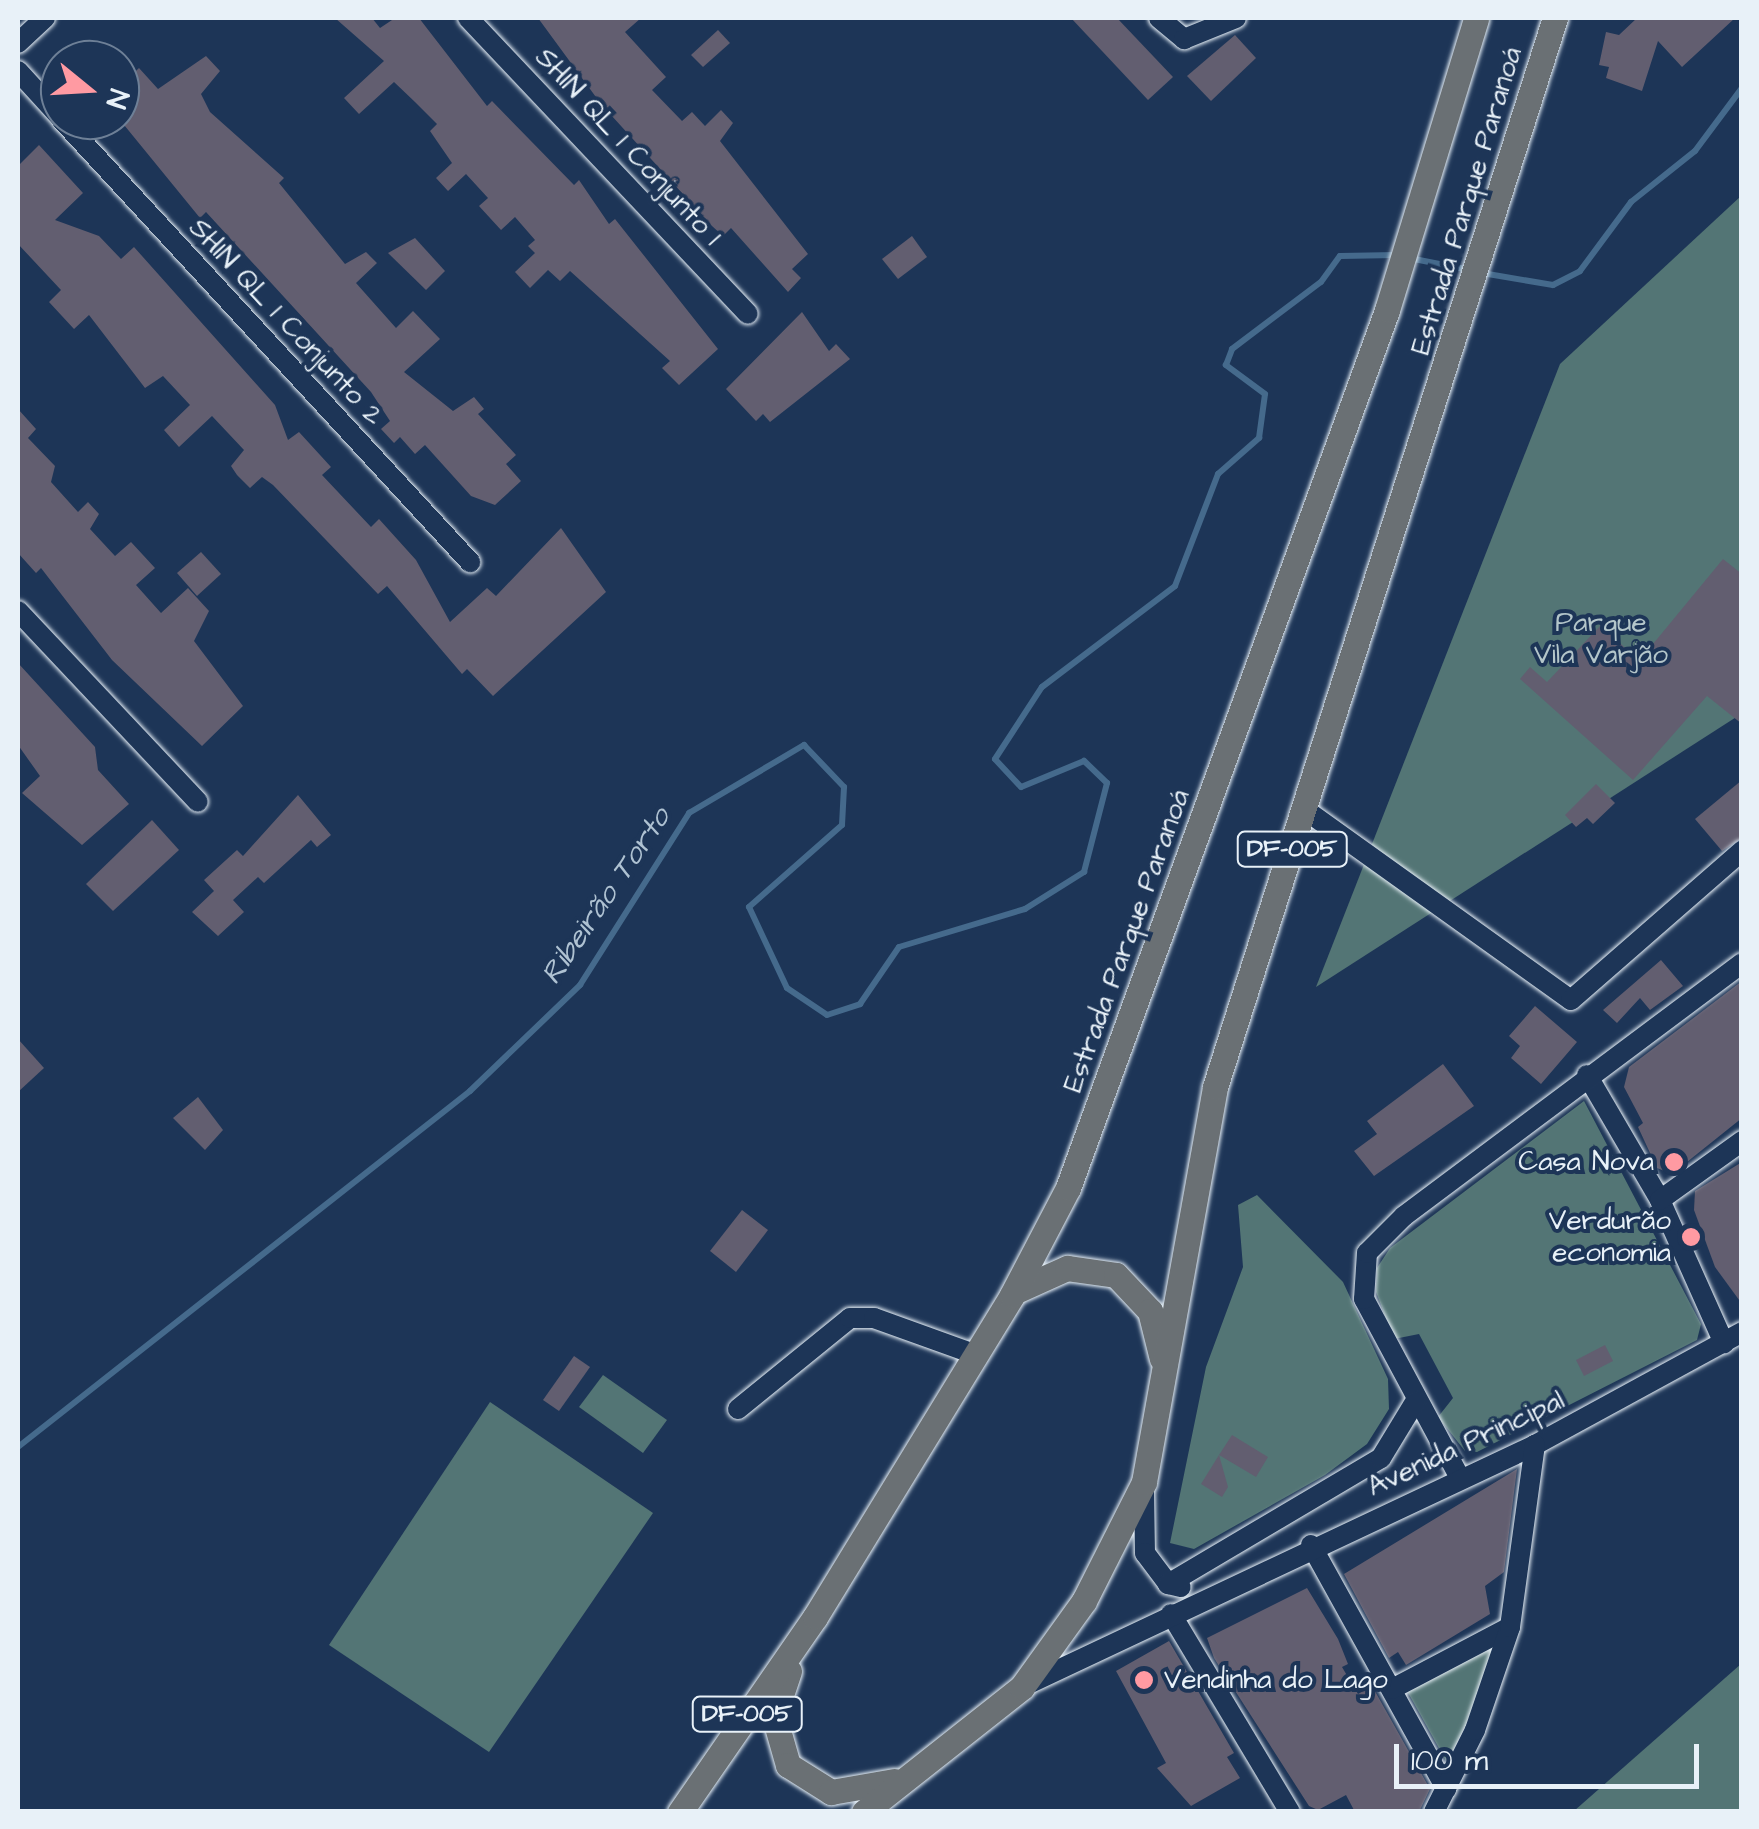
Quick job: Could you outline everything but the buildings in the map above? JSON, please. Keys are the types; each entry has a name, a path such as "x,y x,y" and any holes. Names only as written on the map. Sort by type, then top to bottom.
{"main road":[{"name":"Estrada Parque Paranoá","path":"680,1812 815,1616 1012,1295 1068,1188 1387,310 1476,18"},
{"name":"Estrada Parque Paranoá","path":"864,1812 1022,1687 1084,1601 1144,1482 1216,1087 1494,222 1555,18"},
{"path":"1012,1295 1048,1271 1093,1268 1116,1275 1150,1311 1164,1374"},
{"path":"815,1616 774,1716 788,1765 831,1792 850,1793 924,1768"}],"street":[{"path":"18,43 45,18"},
{"name":"SHIN QL 1 Conjunto 1","path":"468,18 748,314"},
{"path":"1160,18 1184,38 1236,18"},
{"name":"SHIN QL 1 Conjunto 2","path":"18,71 40,96"},
{"name":"SHIN QL 1 Conjunto 2","path":"80,140 470,562"},
{"path":"18,612 198,802"},
{"path":"1304,809 1571,1000 1742,851"},
{"path":"1460,1478 1415,1402 1364,1299 1367,1254 1587,1075 1742,963"},
{"path":"1587,1075 1660,1200 1733,1338"},
{"path":"1660,1200 1742,1141"},
{"path":"738,1409 850,1318 874,1318 974,1354"},
{"name":"Avenida Principal","path":"1022,1687 1310,1545 1534,1445 1733,1338"},
{"path":"1168,1584 1381,1458 1415,1402"},
{"path":"1434,1812 1510,1628 1528,1537 1534,1445"},
{"path":"1144,1482 1140,1534 1151,1566 1168,1584 1207,1595"},
{"path":"1310,1545 1446,1789"},
{"path":"1171,1614 1290,1812"},
{"path":"1392,1689 1510,1628"}],"green space":[{"name":"Parque Vila Varjão","path":"1741,196 1741,714 1316,987 1560,364"},
{"path":"1584,1101 1701,1324 1697,1340 1477,1452 1465,1451 1438,1417 1453,1398 1419,1334 1394,1339 1376,1292 1377,1268 1390,1248"},
{"path":"1257,1195 1343,1282 1388,1379 1389,1409 1367,1444 1325,1475 1194,1549 1170,1543 1206,1367 1243,1267 1238,1205"},
{"path":"603,1375 667,1420 643,1453 579,1407"},
{"path":"490,1402 653,1513 489,1752 329,1645"},
{"path":"1499,1641 1450,1768 1406,1689"},
{"path":"1741,1664 1741,1811 1574,1811"}],"waterway":[{"name":"Ribeirão Torto","path":"1482,273 1553,285 1580,271 1631,202 1695,151 1742,88"},
{"name":"Ribeirão Torto","path":"18,1447 470,1091 580,985 689,813 804,745 844,787 842,825 749,907 787,988 827,1015 860,1004 899,947 1025,909 1084,872 1107,783 1084,761 1021,787 995,759 1042,687 1175,586 1218,474 1259,438 1265,394 1226,365 1232,349 1321,282 1340,256 1396,255"},
{"name":"Ribeirão Torto","path":"1409,258 1470,270"}],"place":[{"name":"Casa Nova","path":"1674,1162"},
{"name":"Verdurão economia","path":"1691,1237"},
{"name":"Vendinha do Lago","path":"1144,1680"}]}
